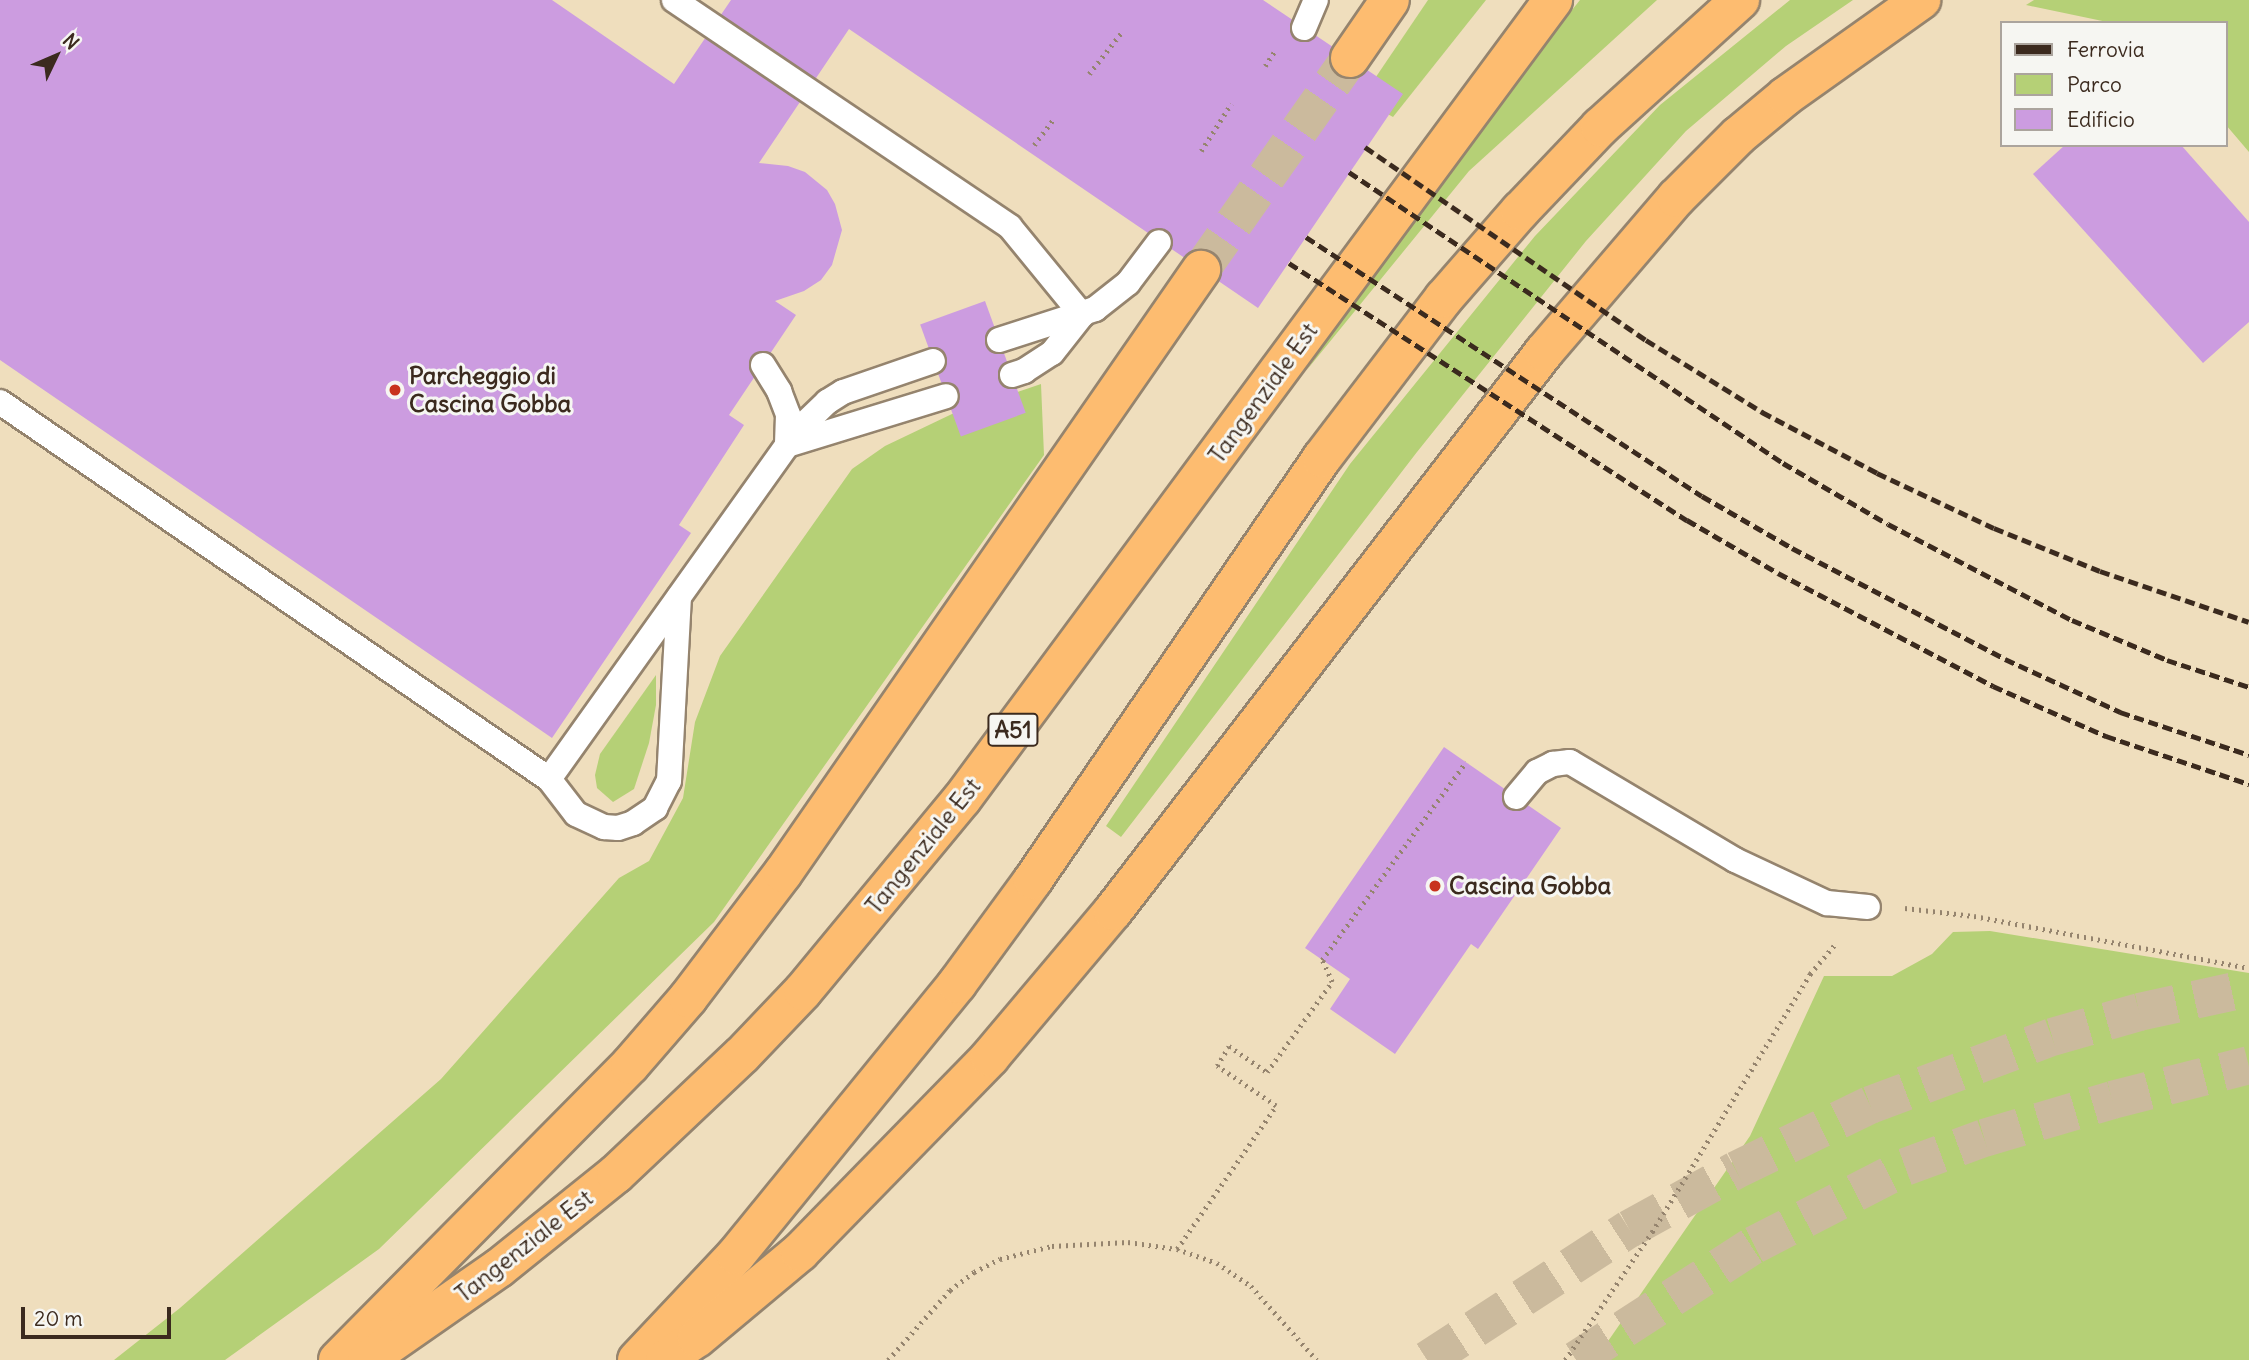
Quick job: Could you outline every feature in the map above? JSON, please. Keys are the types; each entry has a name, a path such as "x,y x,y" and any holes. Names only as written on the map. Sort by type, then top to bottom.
{"highway":[{"path":"1350,58 1390,0"},
{"name":"Tangenziale Est","path":"367,1360 499,1268 616,1174 732,1065 812,980 962,799 1553,0"},
{"path":"637,1360 736,1255 957,984 1033,880 1322,458 1444,298 1520,211 1600,127 1740,0"},
{"path":"665,1360 697,1338 800,1252 990,1057 1113,911 1551,343 1676,198 1738,136 1778,103 1921,0"},
{"path":"338,1360 630,1065 688,998 783,873 1201,270"}],"lane":[{"path":"674,0 1010,228 1082,315"},
{"path":"1304,28 1316,0"},
{"path":"999,340 1082,315 1107,301 1129,284 1160,242"},
{"path":"1012,375 1052,353 1082,315"},
{"path":"550,779 787,444 811,415 843,393 933,361"},
{"path":"763,365 779,391 788,415 787,444"},
{"path":"787,444 946,396"},
{"path":"0,402 550,779 576,814 604,827 618,828 633,823 655,808 669,781 679,597"},
{"path":"1516,797 1537,772 1553,764 1570,762 1735,860 1827,903 1868,907"}],"path":[{"path":"1089,74 1121,33"},
{"path":"1200,151 1231,104"},
{"path":"1034,145 1054,118"},
{"path":"1177,1249 1276,1106 1217,1066 1229,1046 1268,1072 1332,982 1322,960 1466,762"},
{"path":"1565,1360 1652,1232 1810,974 1868,907 1974,916 2249,968"},
{"path":"888,1360 950,1290 974,1272 1000,1259 1052,1246 1128,1242 1177,1249 1217,1263 1251,1286 1317,1360"}],"green space":[{"path":"1428,0 1486,0 1393,117 1361,99"},
{"path":"1580,0 1657,0 1469,171 1306,371 1452,160"},
{"path":"1790,0 1853,0 1786,46 1686,131 1586,241 1417,452 1121,837 1106,826 1350,464 1535,236 1660,105"},
{"path":"2034,0 2249,0 2249,152 2228,127 2228,21 2102,21 2026,5"},
{"path":"1041,384 1044,455 714,922 379,1249 225,1360 114,1360 180,1308 441,1079 619,878 649,861 683,798 695,722 720,656 852,469 885,446 952,414"},
{"path":"656,675 656,705 649,743 634,789 613,802 597,788 595,775 600,754"},
{"path":"1990,931 2249,973 2249,1360 1595,1360 1750,1136 1824,976 1892,976 1932,954 1953,932"}],"building":[{"name":"Parcheggio di Cascina Gobba","path":"0,0 552,0 674,84 731,0 1263,0 1403,94 1258,308 849,29 759,163 788,166 805,172 827,190 835,204 842,230 832,265 821,280 804,291 775,301 796,315 729,415 744,425 679,525 691,533 552,738 0,360"},
{"path":"2063,147 2183,147 2249,222 2249,322 2203,363 2033,174"},
{"path":"985,301 1026,413 961,436 920,325"},
{"name":"Cascina Gobba","path":"1444,747 1561,828 1478,949 1471,944 1395,1054 1330,1009 1350,979 1305,948"}],"tunnel":[{"path":"1201,270 1350,58"},
{"path":"1427,1360 1629,1229 1736,1170 1870,1105 2052,1037 2139,1012 2249,988"},
{"path":"1576,1360 1754,1245 1905,1167 1984,1138 2112,1100 2249,1065"}],"railway":[{"path":"1365,147 1646,340 1762,412 1877,473 1994,528 2100,571 2249,622"},
{"path":"1349,172 1783,463 1888,524 2072,620 2167,660 2249,687"},
{"path":"1306,237 1702,496 1792,548 2005,659 2120,712 2249,755"},
{"path":"1289,263 1687,520 1778,573 1993,686 2106,736 2249,784"}],"place":[{"name":"Parcheggio di Cascina Gobba","path":"395,390"},
{"name":"Cascina Gobba","path":"1435,886"}]}
